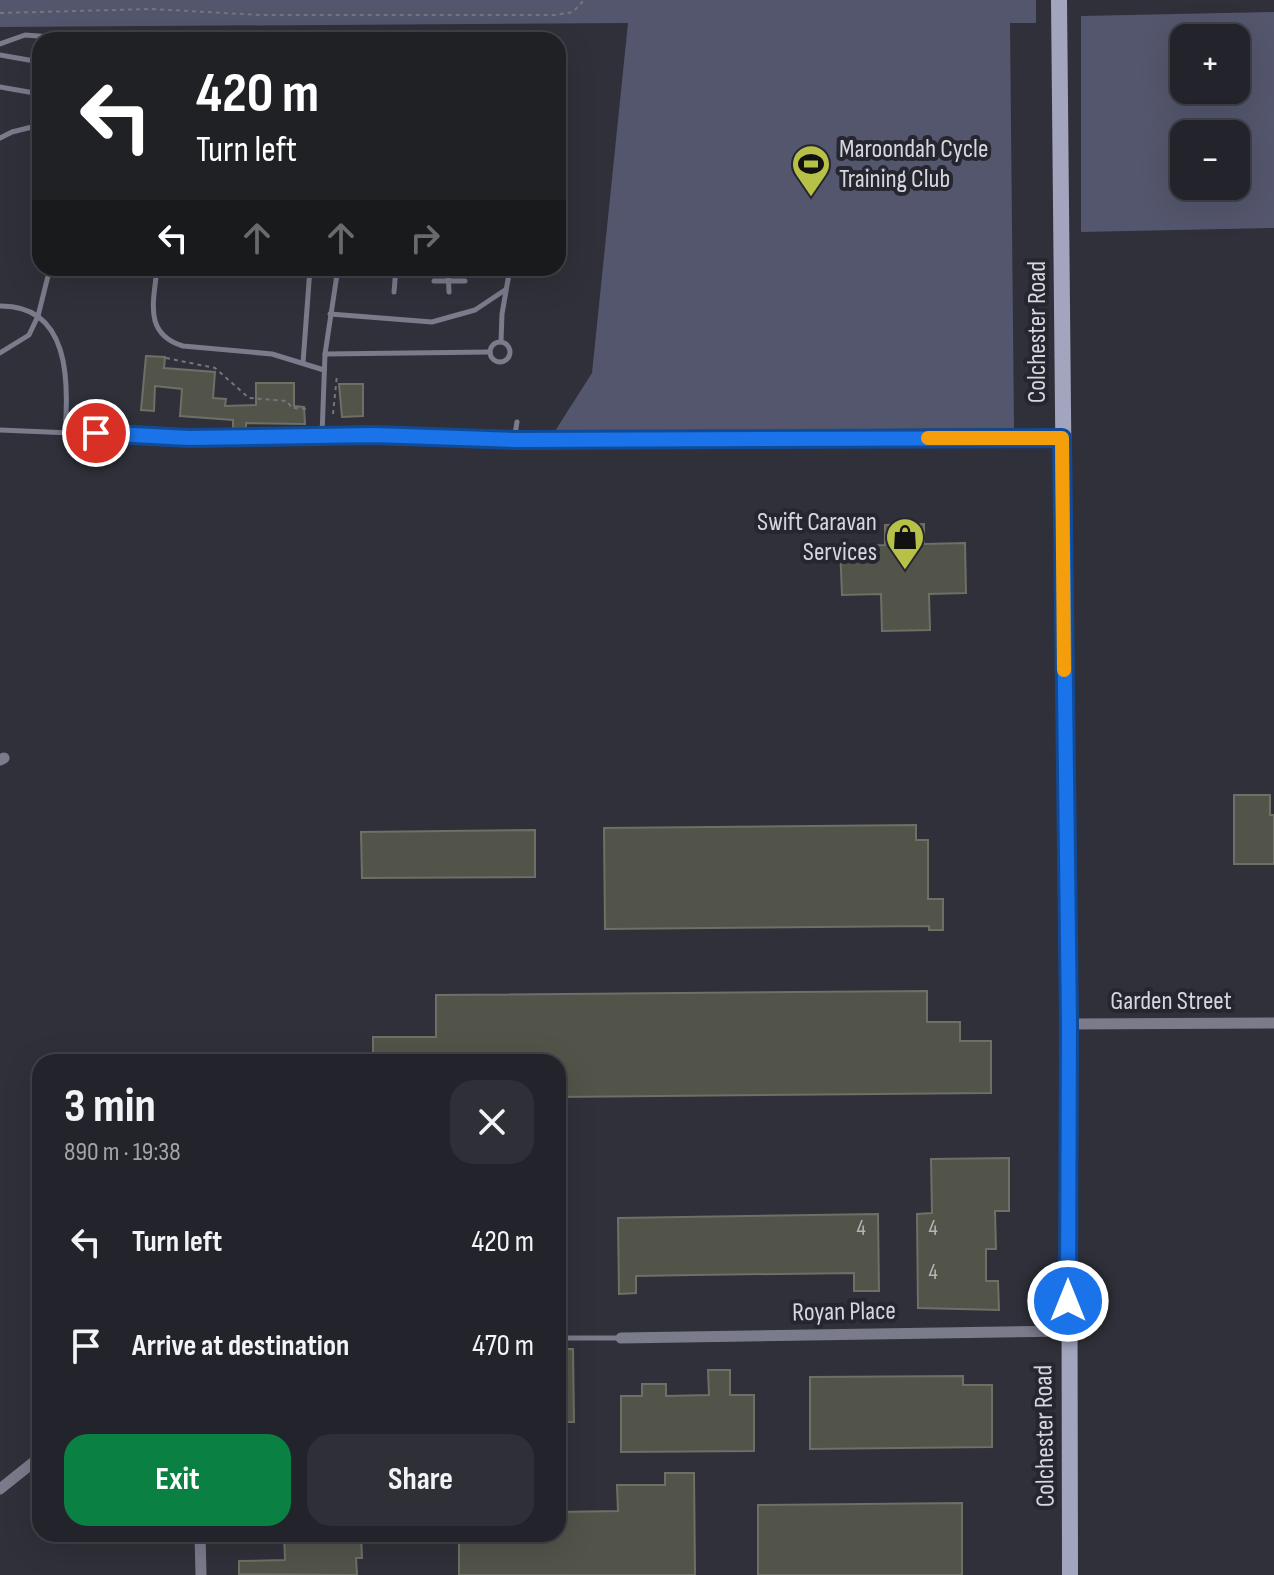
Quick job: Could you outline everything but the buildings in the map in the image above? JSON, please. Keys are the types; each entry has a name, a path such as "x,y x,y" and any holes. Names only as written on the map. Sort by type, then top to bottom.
{"main road":[{"name":"Colchester Road","path":"1059,0 1069,1024 1070,1575"}],"street":[{"name":"Garden Street","path":"1069,1024 1274,1023"},
{"name":"Royan Place","path":"621,1338 1068,1331"},
{"path":"0,1489 32,1463"},
{"path":"200,1542 201,1575"}],"lane":[{"path":"0,44 32,36"},
{"path":"0,55 32,61"},
{"path":"0,87 32,93"},
{"path":"0,138 32,127"},
{"path":"0,353 29,335 38,316 48,276"},
{"path":"157,276 154,320 156,329 170,342 183,346 272,354 324,370"},
{"path":"303,363 309,276"},
{"path":"322,435 325,354 337,276"},
{"path":"394,292 395,276"},
{"path":"449,276 449,292"},
{"path":"501,342 508,276"},
{"path":"434,281 465,281"},
{"path":"330,314 432,322 475,310 505,290"},
{"path":"0,306 12,306 38,316 51,330 61,349 66,375 65,432"},
{"path":"501,342 509,347 507,359 498,362 490,352 493,344 501,342"},
{"path":"325,354 490,352"},
{"path":"514,440 517,422"},
{"path":"0,430 189,438 322,435 514,440 1062,438"},
{"path":"566,1338 621,1338"}],"path":[{"path":"0,13 151,9 261,15 555,15 573,12 584,0"},
{"path":"166,358 215,368 249,398 287,401 292,408 309,409"},
{"path":"330,419 330,413 334,414 337,375"}],"shaded area":[{"name":"Maroondah Cycle Training Club","path":"0,0 1036,0 1036,23 1010,23 1014,428 555,431 592,373 628,23 0,27"},
{"path":"1274,12 1274,228 1081,232 1081,16"}],"slow traffic":[{"path":"928,438 1062,438 1064,670"}],"place":[{"name":"Maroondah Cycle Training Club","path":"811,198"},
{"name":"Swift Caravan Services","path":"905,571"}],"route":[{"path":"96,433 189,438 374,435 514,440 1062,438 1069,1024 1068,1301"}]}
